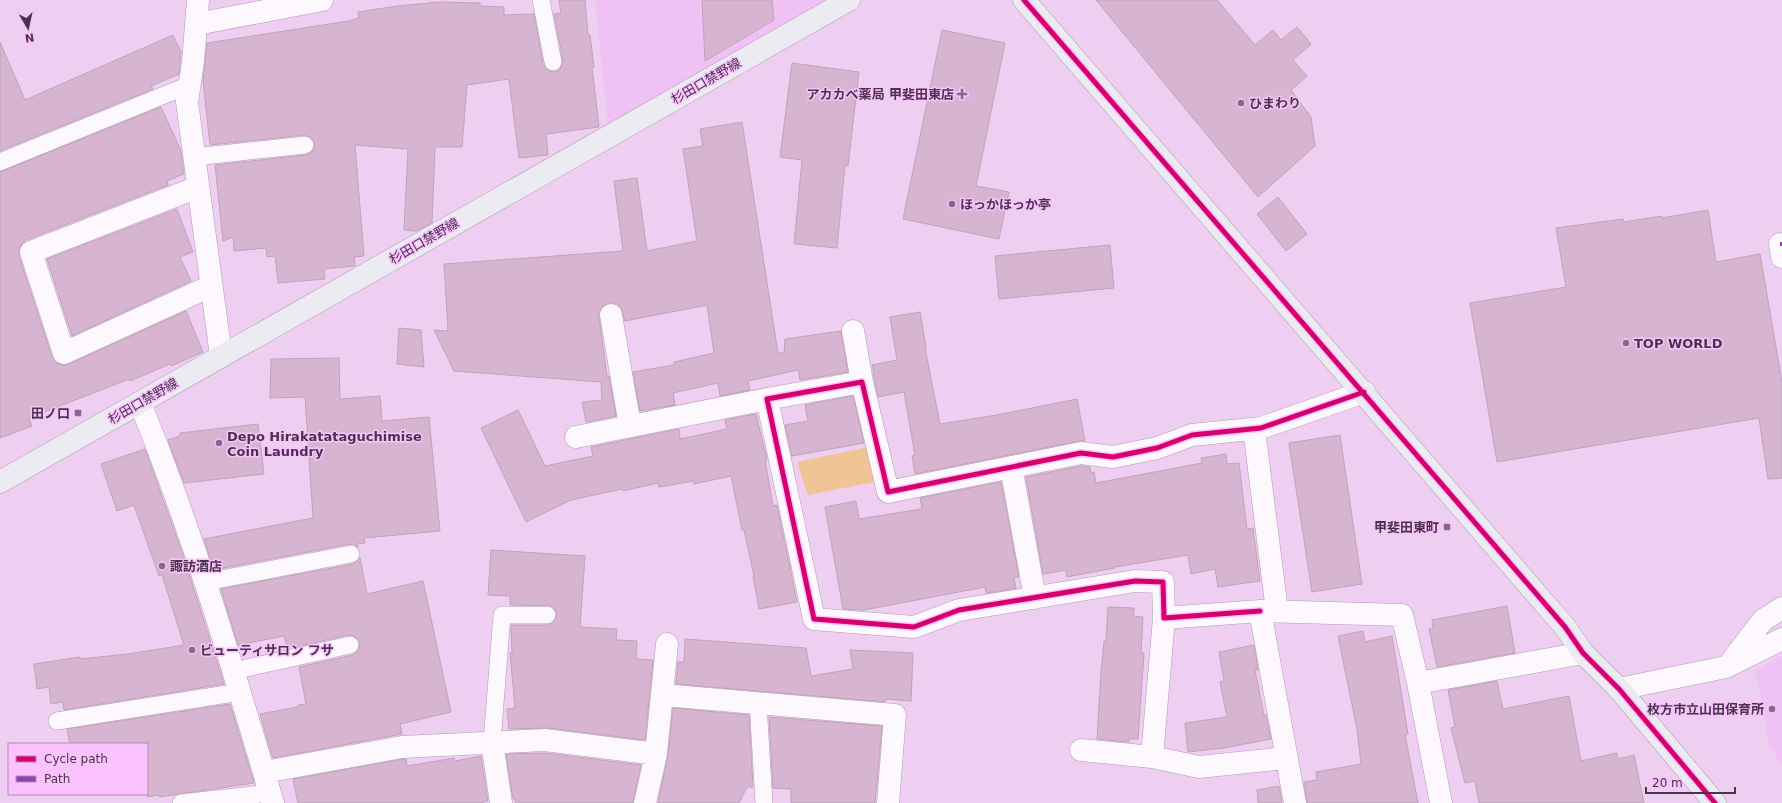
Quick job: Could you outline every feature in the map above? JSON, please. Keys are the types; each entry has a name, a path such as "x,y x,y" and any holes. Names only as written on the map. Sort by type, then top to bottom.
{"street":[{"path":"198,0 197,24 187,102 221,356"},
{"path":"197,24 322,0"},
{"name":"杉田口禁野線","path":"0,482 849,0"},
{"path":"1024,0 1566,627 1583,653 1619,689 1715,803"},
{"path":"198,187 31,252 64,353 211,286"},
{"path":"611,314 630,426"},
{"path":"853,332 862,382 888,492 1081,453 1112,457 1157,448 1192,435 1261,428 1364,392"},
{"path":"576,437 767,399 862,382"},
{"path":"767,399 814,619 914,627 959,610 1135,582 1163,582 1164,618 1152,757"},
{"path":"140,403 157,445 206,582 272,798"},
{"path":"1254,429 1268,611 1286,758 1295,803"},
{"path":"1011,467 1036,598"},
{"path":"1726,668 1763,620 1782,608"},
{"path":"1164,618 1268,611 1402,615 1418,683 1441,803"},
{"path":"1619,689 1726,668 1782,639"},
{"path":"645,803 656,754 667,644"},
{"path":"1418,683 1583,653"},
{"path":"663,695 895,715 888,803"},
{"path":"264,772 402,747 492,742 544,740 656,754"},
{"path":"492,742 501,803"},
{"path":"1081,750 1152,757 1199,767 1286,758"}],"lane":[{"path":"541,0 553,62"},
{"path":"0,162 189,85"},
{"path":"194,157 305,145"},
{"path":"206,582 351,554"},
{"path":"492,742 502,615 547,615"},
{"path":"233,671 350,645"},
{"path":"57,721 240,692"},
{"path":"758,703 764,803"},
{"path":"181,803 272,798"}],"shaded area":[{"path":"595,0 826,0 608,124"},
{"path":"868,447 874,482 808,495 797,462"},
{"name":"枚方市立山田保育所","path":"1782,656 1782,765 1770,747 1755,670"}],"building":[{"path":"559,0 585,0 588,35 590,35 594,67 592,67 599,127 546,134 548,155 519,158 509,79 467,85 462,147 435,147 432,223 416,231 404,230 408,149 355,145 364,256 354,257 355,266 324,269 325,279 278,283 275,256 267,257 266,248 234,251 233,237 223,241 215,165 306,155 311,153 315,144 313,139 304,135 210,145 203,81 207,43 349,21 359,18 358,12 397,6 439,2 480,3 480,6 504,7 504,15 534,14 543,64 549,71 555,72 560,69 563,60 554,14 561,13"},
{"path":"702,0 772,0 774,20 705,61"},
{"name":"ひまわり","path":"1096,0 1217,0 1255,45 1273,30 1281,40 1297,27 1311,44 1293,60 1307,76 1291,90 1311,117 1315,146 1258,197"},
{"path":"942,30 1005,43 976,186 1009,192 999,239 903,219"},
{"path":"173,35 181,52 179,74 151,86 153,89 0,151 0,42 25,100"},
{"path":"792,63 859,72 848,166 845,165 837,248 794,244 802,160 780,157"},
{"path":"161,107 181,151 184,174 167,181 168,185 26,240 21,244 19,256 52,357 56,363 63,365 69,364 186,311 203,352 171,366 170,364 130,381 129,379 29,418 32,426 0,438 0,172"},
{"path":"742,122 778,353 784,353 785,339 841,331 848,372 800,380 798,370 748,381 750,390 720,396 718,383 673,393 675,405 640,411 633,372 674,365 674,362 714,353 707,305 625,321 621,307 616,303 609,303 603,306 599,311 599,317 607,376 609,376 616,416 586,422 582,402 602,400 601,382 454,371 434,330 448,331 444,264 623,251 614,181 637,178 647,251 697,241 683,149 703,146 700,129"},
{"path":"1278,197 1307,234 1286,251 1257,214"},
{"path":"177,209 193,252 180,257 191,281 72,336 47,259"},
{"name":"TOP WORLD","path":"1708,210 1716,262 1760,254 1782,382 1782,478 1768,479 1759,418 1497,462 1470,303 1566,287 1556,228 1623,219 1624,222 1662,216 1662,218"},
{"path":"1110,245 1114,288 999,299 995,256"},
{"path":"920,312 925,348 940,424 997,415 1077,399 1085,441 915,474 912,456 915,455 904,392 878,397 872,365 897,360 890,317"},
{"path":"399,328 421,330 424,367 397,364"},
{"path":"339,358 340,399 380,396 382,421 429,417 440,531 364,538 365,543 357,544 358,547 349,544 214,570 204,539 313,518 305,397 270,398 271,359"},
{"path":"853,396 864,443 792,456 785,425 808,421 805,405"},
{"path":"518,410 545,466 593,456 591,447 679,429 680,439 727,429 725,420 756,414 767,460 765,460 773,506 777,505 797,602 759,609 754,576 744,530 742,530 731,476 694,484 694,481 659,487 658,483 571,500 526,522 481,428"},
{"path":"258,424 264,474 184,483 168,440 180,436 180,433"},
{"path":"1340,435 1362,584 1312,592 1289,443"},
{"path":"145,449 183,555 224,684 64,710 63,702 51,704 49,687 37,689 34,664 80,657 80,659 128,654 184,645 162,575 159,576 134,505 117,511 101,464"},
{"path":"1226,454 1227,464 1239,463 1247,529 1253,528 1260,581 1218,587 1215,569 1191,574 1188,555 1115,567 1067,577 1066,570 1043,574 1026,477 1081,466 1090,467 1091,473 1094,472 1096,483 1202,463 1201,458"},
{"path":"1001,482 1019,577 1014,578 1016,588 986,593 985,587 864,610 843,609 825,507 856,501 859,519 922,509 920,498"},
{"path":"491,550 585,556 580,627 617,629 616,640 637,641 636,659 653,660 645,740 547,728 509,729 507,709 515,708 510,653 512,653 511,625 547,625 555,620 557,615 552,606 510,605 510,596 488,595"},
{"path":"360,558 367,594 423,581 451,712 400,724 402,734 273,758 260,714 298,707 298,705 306,704 299,667 353,655 359,648 360,642 357,638 348,635 295,647 294,645 287,647 284,636 238,645 221,589 353,564"},
{"path":"1507,606 1515,653 1437,667 1429,629 1433,628 1432,620"},
{"path":"1108,607 1134,608 1133,616 1143,617 1141,652 1144,653 1138,739 1129,739 1129,742 1097,739 1101,672 1104,641 1106,641"},
{"path":"1363,631 1365,642 1392,636 1408,734 1405,735 1418,803 1307,803 1304,782 1317,780 1316,772 1361,764 1357,729 1338,636"},
{"path":"685,639 806,648 811,676 853,669 850,650 913,653 911,701 885,699 885,702 676,684 678,662 684,662"},
{"path":"1254,645 1258,670 1255,670 1264,715 1266,715 1271,739 1224,748 1188,752 1185,723 1227,717 1220,682 1224,681 1219,652"},
{"path":"1497,681 1503,709 1569,696 1581,761 1617,753 1618,759 1634,755 1644,803 1479,803 1475,781 1465,783 1451,728 1455,727 1448,690"},
{"path":"230,704 254,783 159,797 159,795 147,797 148,743 70,743 67,729"},
{"path":"673,708 749,715 753,787 747,787 739,803 658,803 668,755"},
{"path":"769,717 882,726 875,803 791,803 791,789 773,788"},
{"path":"545,753 641,765 633,803 516,803 515,799 513,799 506,754"},
{"path":"481,756 488,801 480,803 298,803 293,779 403,759 406,759 407,766 454,758 455,761"},
{"path":"1279,786 1282,803 1258,803 1257,790"}],"cycle path":[{"path":"1024,0 1565,627 1583,653 1619,689 1715,803"},
{"path":"1260,611 1164,618 1163,582 1135,581 959,610 914,627 814,619 767,399 862,382 888,492 1081,453 1113,457 1157,448 1192,435 1261,428 1364,392"}],"place":[{"name":"アカカベ薬局 甲斐田東店","path":"962,94"},
{"name":"ひまわり","path":"1241,103"},
{"name":"ほっかほっか亭","path":"952,204"},
{"name":"TOP WORLD","path":"1626,343"},
{"name":"田ノ口","path":"78,413"},
{"name":"Depo Hirakatataguchimise Coin Laundry","path":"219,443"},
{"name":"甲斐田東町","path":"1447,527"},
{"name":"諏訪酒店","path":"162,566"},
{"name":"ビューティサロン フサ","path":"192,650"},
{"name":"枚方市立山田保育所","path":"1772,709"}]}
